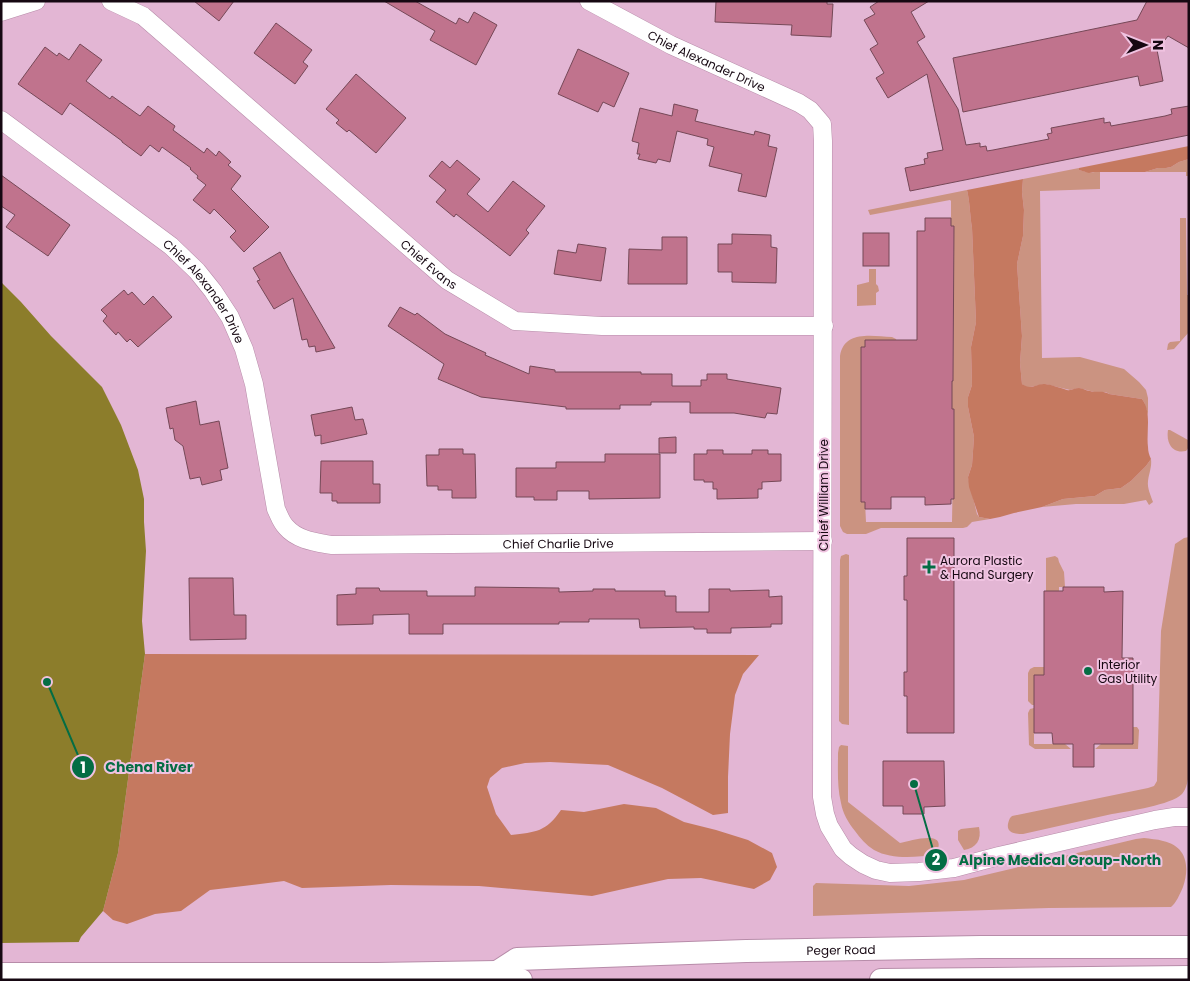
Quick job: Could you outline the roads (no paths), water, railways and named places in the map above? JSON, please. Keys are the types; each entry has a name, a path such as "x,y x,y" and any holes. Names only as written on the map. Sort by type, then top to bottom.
{"main road":[{"name":"Peger Road","path":"497,972 517,959 756,951 991,947 1189,947"},
{"path":"1,974 377,974 497,972 521,980"},
{"path":"881,980 1189,977"}],"street":[{"path":"1,12 36,1"},
{"name":"Chief Evans","path":"111,1 143,16 447,280 515,321 602,326 824,326"},
{"name":"Chief Alexander Drive","path":"589,1 671,46 799,102 810,110 822,124"},
{"name":"Chief Alexander Drive","path":"1,120 171,246 197,271 213,291 230,317 244,349 254,384 276,509 284,526 294,535"},
{"name":"Chief William Drive","path":"822,124 824,326 822,797 828,826 843,849 851,856 876,870 890,873 954,868 1155,820 1189,817"},
{"name":"Chief Charlie Drive","path":"294,535 331,546 823,541"}],"place":[{"name":"Aurora Plastic & Hand Surgery","path":"929,567"},
{"name":"Interior Gas Utility","path":"1088,671"},
{"name":"Chena River","path":"47,682"},
{"name":"Alpine Medical Group-North","path":"914,784"}]}
